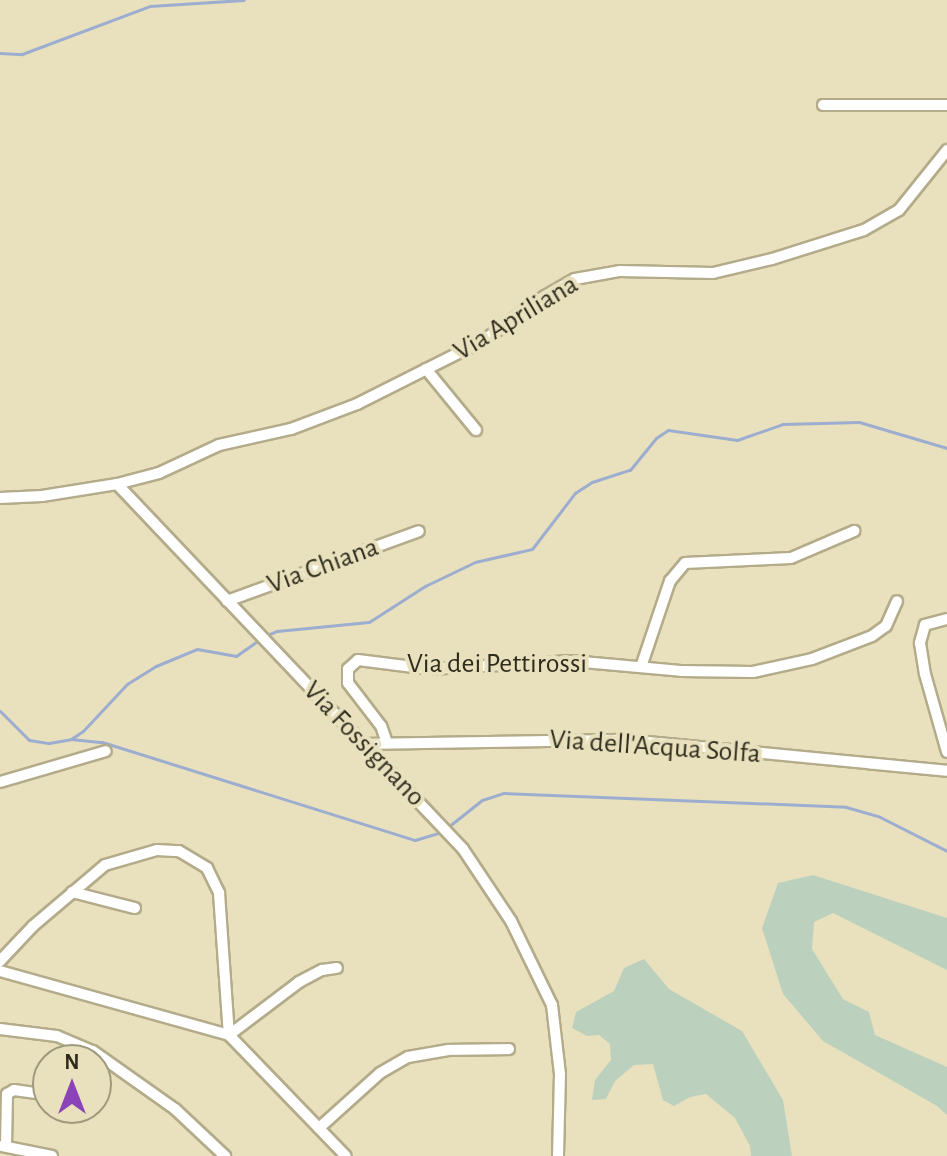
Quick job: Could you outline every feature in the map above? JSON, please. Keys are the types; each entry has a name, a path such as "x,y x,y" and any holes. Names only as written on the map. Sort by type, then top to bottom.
{"street":[{"path":"823,105 947,105"},
{"name":"Via Apriliana","path":"117,484 159,473 219,445 320,420 484,340 545,296 581,277 620,271 689,275 721,272 809,249 872,227 899,210 947,150"},
{"path":"426,369 476,430"},
{"path":"0,498 42,496 117,484"},
{"name":"Via Fossignano","path":"117,484 451,835 504,909 552,1005 560,1074 558,1156"},
{"name":"Via Chiana","path":"227,601 419,531"},
{"path":"641,667 670,581 685,563 791,558 854,531"},
{"name":"Via dei Pettirossi","path":"387,743 381,726 348,683 348,669 358,660 429,669 556,661 746,673 801,663 880,632 897,601"},
{"path":"947,619 925,625 920,643 923,667 947,752"},
{"name":"Via dell'Acqua Solfa","path":"363,744 627,740 947,771"},
{"path":"0,782 106,751"},
{"path":"0,961 72,892 109,862 153,850 179,851 204,866 216,885 222,907 229,1035"},
{"path":"72,892 135,908"},
{"path":"229,1035 299,982 322,970 337,968"},
{"path":"0,971 229,1035 346,1156"},
{"path":"0,1029 57,1036 93,1051 175,1109 225,1156"},
{"path":"319,1128 377,1075 403,1059 437,1050 509,1049"},
{"path":"32,1093 14,1090 7,1094 3,1146 52,1156"}],"green space":[{"path":"813,875 947,918 947,970 833,913 814,922 812,949 843,999 869,1012 875,1035 947,1067 947,1115 937,1106 823,1041 783,994 762,928 778,883"},
{"path":"644,959 669,989 742,1031 783,1100 792,1156 751,1156 750,1146 735,1118 706,1094 690,1097 674,1106 663,1100 653,1064 634,1065 615,1081 606,1099 592,1100 595,1080 611,1060 610,1044 599,1035 587,1036 572,1028 576,1012 614,991 624,968"}],"waterway":[{"path":"0,53 22,54 150,6 244,0"},
{"path":"265,636 277,631 369,622 425,586 475,562 532,549 575,493 592,482 630,470 656,438 668,430 737,440 783,424 859,422 947,448"},
{"path":"0,711 29,740 49,743 71,739 83,731 127,684 156,666 197,649 236,656 259,640"},
{"path":"71,739 102,742 415,840 442,832"},
{"path":"448,827 482,800 504,793 846,807 880,817 947,851"}]}
